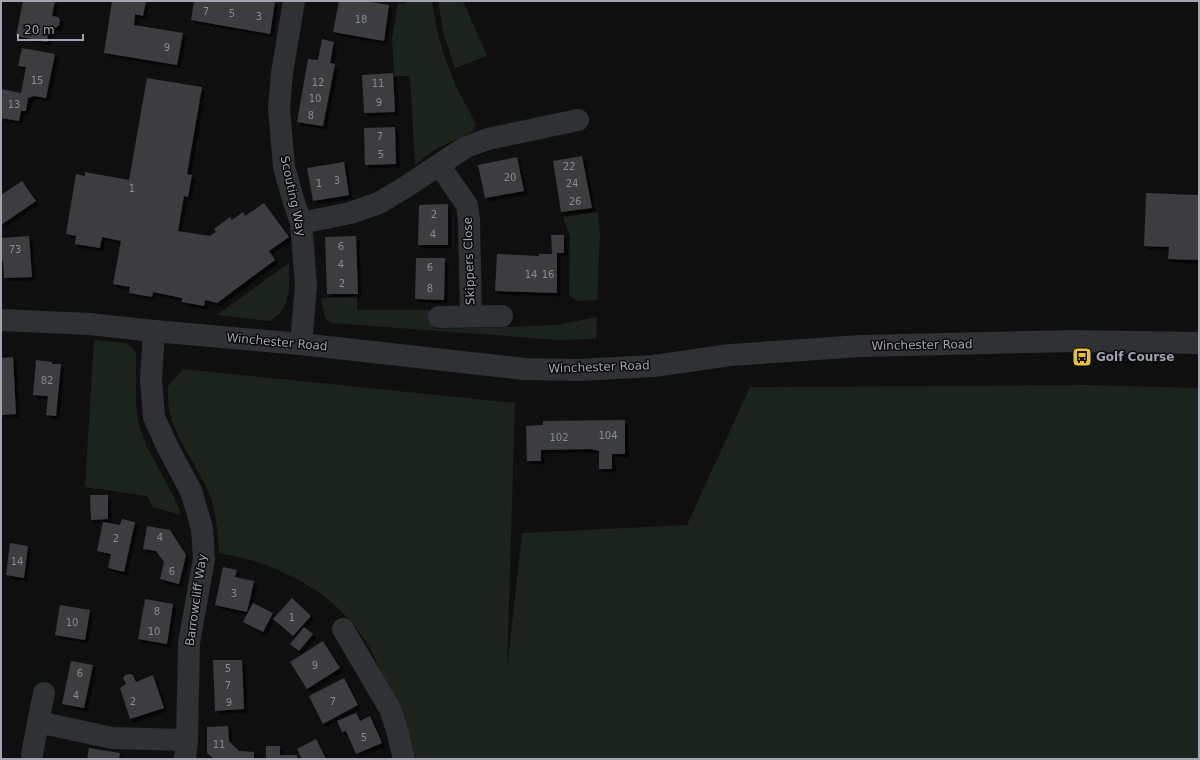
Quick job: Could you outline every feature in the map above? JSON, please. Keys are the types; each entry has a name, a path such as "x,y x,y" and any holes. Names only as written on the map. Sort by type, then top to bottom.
{"street":[{"name":"Scouting Way","path":"294,1 282,73 279,108 284,167 301,223 306,285 301,344"},
{"path":"301,223 350,213 379,203 466,147 488,139 578,120"},
{"name":"Skippers Close","path":"439,165 466,205 468,212 471,316"},
{"name":"Skippers Close","path":"439,317 502,316"},
{"name":"Winchester Road","path":"1,320 90,324 301,344 525,368 578,370 654,366 730,355 861,346 1074,341 1199,343"},
{"name":"Barrowcliff Way","path":"154,331 151,380 154,417 168,448 191,491 202,528 204,559 189,643 186,749"},
{"path":"343,629 390,710 397,730 404,759"},
{"path":"32,754 44,693"},
{"path":"38,722 112,738 186,749"}],"shaded area":[{"path":"406,1 432,1 438,34 448,66 456,86 476,125 472,132 434,150 415,165 410,76 394,76 392,39 398,3 405,4"},
{"path":"438,1 463,1 487,56 455,68 444,35"},
{"path":"598,212 600,235 597,300 577,301 569,295 570,236 563,217"},
{"path":"289,263 288,296 286,303 277,316 270,321 217,315"},
{"path":"357,296 357,310 433,310 434,329 556,325 597,317 596,339 559,340 331,323 325,318 321,298"},
{"path":"94,340 125,343 131,346 136,354 136,406 139,425 146,445 175,499 181,515 153,507 147,496 85,487"},
{"path":"183,369 515,403 507,669 522,533 687,525 750,387 1088,385 1199,388 1199,759 416,759 401,719 371,651 356,628 341,611 324,596 285,573 263,564 219,553 216,521 211,498 204,482 179,438 170,412 168,386"}],"building":[{"path":"23,1 55,1 52,16 58,17 60,20 59,25 56,28 50,26 47,42 16,36"},
{"path":"112,1 146,1 143,16 135,14 134,25 183,33 177,65 104,53"},
{"path":"194,1 275,2 270,34 191,20"},
{"path":"339,1 365,1 389,5 384,41 333,32"},
{"path":"322,39 334,42 330,63 335,64 323,126 297,122 308,59 318,60"},
{"path":"22,48 55,54 46,98 34,96 28,98 26,111 21,111 19,121 1,118 1,89 21,93 26,67 18,66"},
{"path":"393,73 395,112 364,113 362,75"},
{"path":"147,78 202,87 187,174 192,175 188,197 184,196 178,231 210,236 216,232 214,229 230,217 232,220 243,212 245,216 264,203 289,237 269,251 275,260 217,303 205,300 204,306 182,302 182,298 153,292 152,297 129,293 130,287 113,284 121,241 102,237 100,248 75,244 76,236 66,234 76,174 85,176 85,172 129,180"},
{"path":"395,127 396,164 365,165 364,128"},
{"path":"582,156 592,208 561,212 553,161"},
{"path":"517,157 524,191 485,198 478,165"},
{"path":"344,162 349,195 313,201 307,168"},
{"path":"22,181 36,201 1,225 1,195"},
{"path":"1146,193 1199,195 1199,260 1168,259 1169,247 1144,246"},
{"path":"448,204 448,245 418,245 419,205"},
{"path":"551,235 564,235 564,253 557,253 557,293 495,291 497,254 539,256 539,254 552,254"},
{"path":"29,236 32,277 4,278 3,261 1,261 1,238"},
{"path":"356,236 358,294 327,294 325,237"},
{"path":"416,258 445,258 444,300 415,299"},
{"path":"13,357 16,414 1,415 1,358"},
{"path":"36,360 52,362 52,364 61,364 56,416 46,415 48,396 33,395"},
{"path":"625,420 625,454 612,454 612,469 599,469 599,451 591,449 541,450 541,461 527,461 526,426 543,425 543,421"},
{"path":"90,495 108,495 108,519 91,520"},
{"path":"122,519 135,522 124,572 108,568 111,554 97,551 103,522 120,525"},
{"path":"147,526 170,530 186,555 179,584 160,579 164,562 156,551 143,549"},
{"path":"10,543 28,546 24,578 6,575"},
{"path":"223,567 237,570 235,577 254,581 247,612 215,605"},
{"path":"292,598 311,616 293,636 273,619"},
{"path":"145,599 173,604 167,644 138,639"},
{"path":"253,603 273,613 263,632 243,622"},
{"path":"60,605 90,610 85,640 55,635"},
{"path":"304,627 313,634 299,651 290,644"},
{"path":"323,641 340,668 307,689 290,662"},
{"path":"213,660 242,660 244,709 215,711"},
{"path":"71,661 93,665 84,708 62,704"},
{"path":"125,675 133,675 136,682 153,675 164,708 130,719 120,688 126,684 123,678"},
{"path":"344,678 358,705 323,724 309,696"},
{"path":"356,713 360,721 370,716 382,743 356,754 346,731 342,732 337,721"},
{"path":"228,726 229,741 239,751 254,752 254,759 214,759 207,753 207,727"},
{"path":"316,739 326,759 302,759 297,749"},
{"path":"266,746 280,746 280,755 297,755 297,759 266,759"},
{"path":"89,748 120,753 119,759 87,759"}],"place":[{"name":"Golf Course","path":"1082,357"}]}
